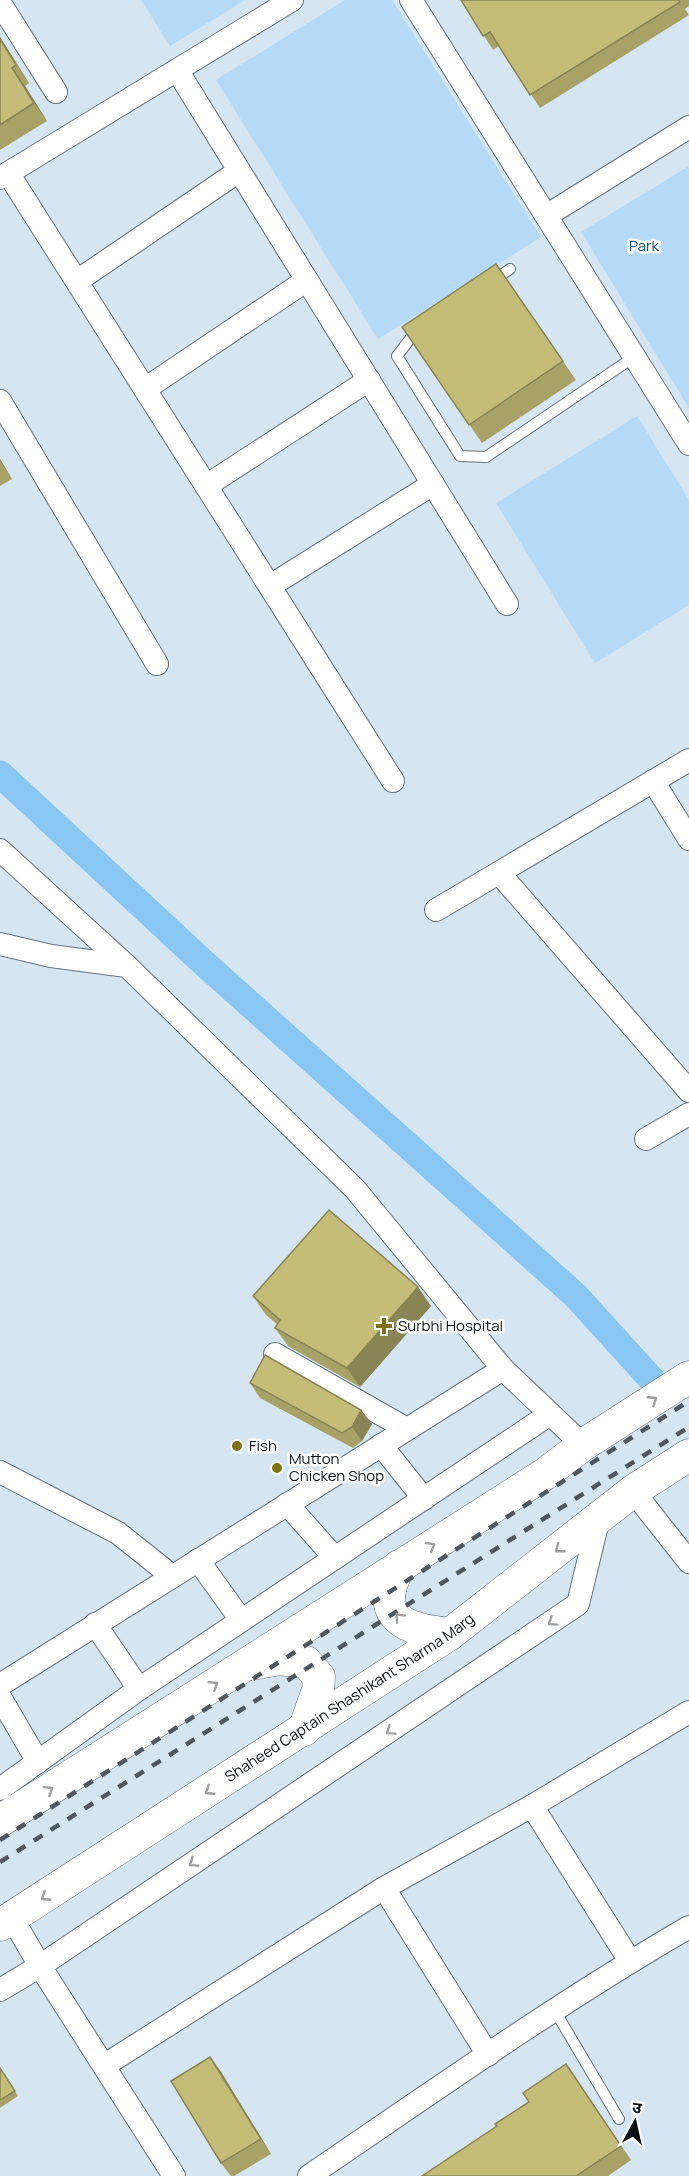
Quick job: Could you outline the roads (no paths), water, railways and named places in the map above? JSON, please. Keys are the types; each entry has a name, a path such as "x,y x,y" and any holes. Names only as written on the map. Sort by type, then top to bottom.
{"main road":[{"path":"0,1821 545,1474 583,1445 687,1378"},
{"name":"Shaheed Captain Shashikant Sharma Marg","path":"6,1922 450,1634 644,1483 689,1455"},
{"path":"399,1566 390,1590 391,1605 396,1618 424,1631 450,1634"},
{"path":"245,1665 279,1659 306,1662 319,1677 318,1690 304,1730"}],"street":[{"path":"292,0 4,176 77,281 393,781"},
{"path":"411,0 689,444"},
{"path":"0,3 56,92"},
{"path":"177,70 507,604"},
{"path":"546,216 689,127"},
{"path":"77,281 239,171"},
{"path":"145,389 307,280"},
{"path":"207,486 369,380"},
{"path":"0,401 157,664"},
{"path":"270,586 433,484"},
{"path":"436,910 689,760"},
{"path":"653,781 689,839"},
{"path":"0,850 127,966 356,1189 503,1369 583,1445"},
{"path":"499,873 689,1091"},
{"path":"0,944 51,956 127,966"},
{"path":"646,1139 689,1114"},
{"path":"275,1354 407,1429"},
{"path":"0,1685 503,1369"},
{"path":"0,1789 139,1689 550,1414"},
{"path":"381,1445 424,1499"},
{"path":"0,1472 118,1533 172,1576"},
{"path":"644,1483 689,1562"},
{"path":"287,1504 336,1558"},
{"path":"0,1990 40,1966 578,1604 599,1517"},
{"path":"198,1560 241,1620"},
{"path":"95,1624 139,1689"},
{"path":"0,1697 38,1762"},
{"path":"105,2065 384,1888 532,1806 689,1712"},
{"path":"532,1806 630,1961"},
{"path":"384,1888 488,2055"},
{"path":"6,1922 40,1966 174,2176"},
{"path":"309,2176 630,1961 689,1927"}],"lane":[{"path":"481,289 510,269"},
{"path":"433,322 413,335 397,356 460,456 486,457 634,357"},
{"path":"555,2011 619,2120"}],"waterway":[{"path":"0,774 206,965 576,1296 664,1393"}],"railway":[{"path":"0,1840 689,1401"},
{"path":"0,1862 689,1427"}],"place":[{"name":"Surbhi Hospital","path":"384,1326"},
{"name":"Fish","path":"237,1446"},
{"name":"Mutton Chicken Shop","path":"277,1468"}],"park label":[{"name":"Park","path":"644,246"}]}
